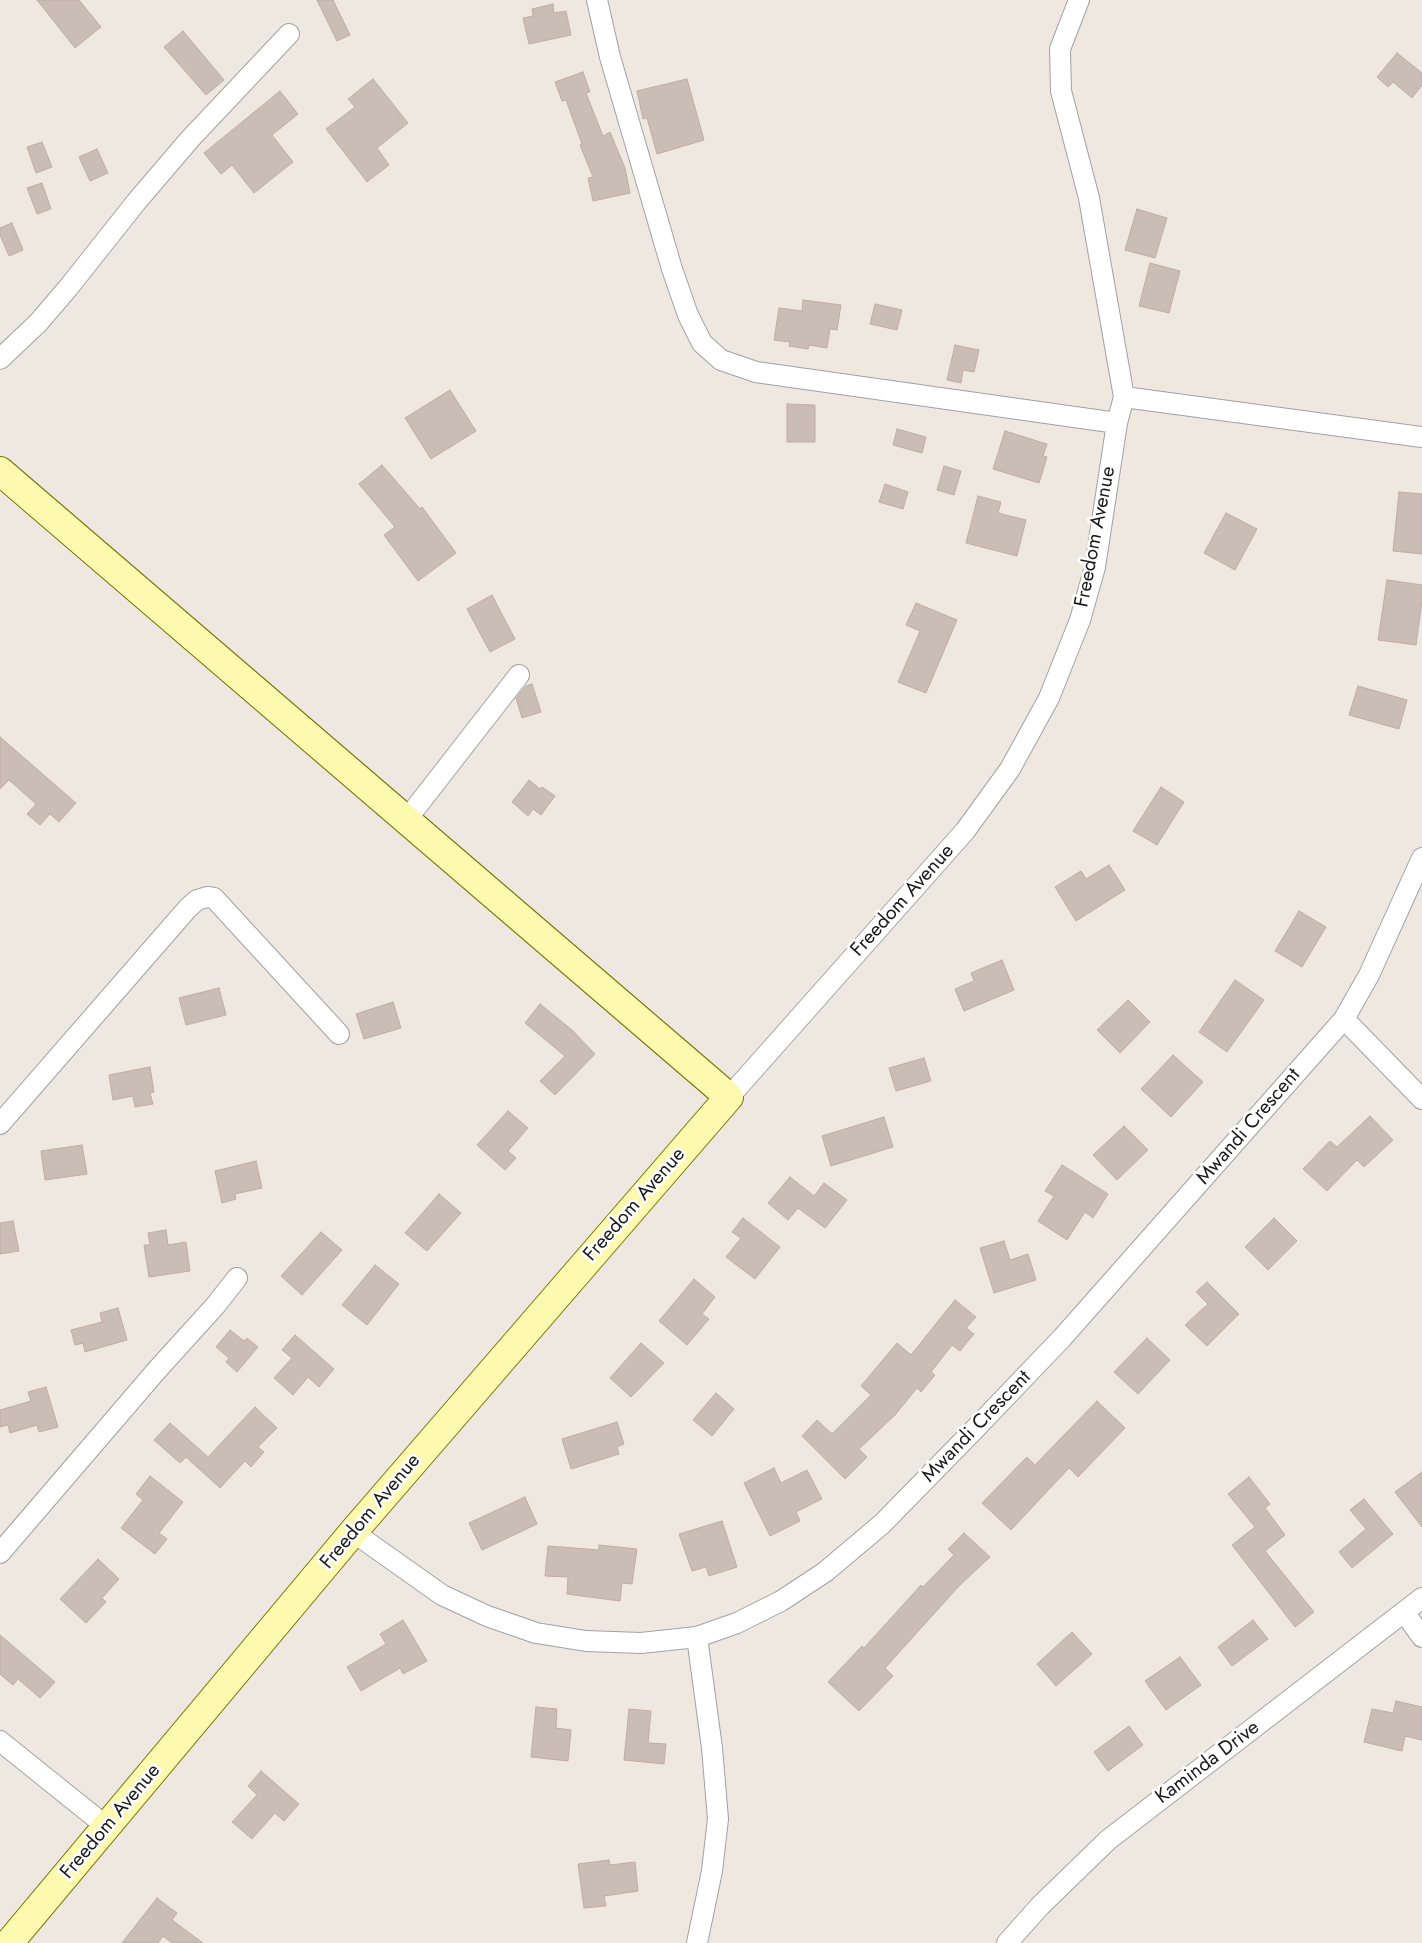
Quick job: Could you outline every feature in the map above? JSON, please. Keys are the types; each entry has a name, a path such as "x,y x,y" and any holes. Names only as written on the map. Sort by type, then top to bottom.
{"main road":[{"path":"0,471 729,1097"},
{"name":"Freedom Avenue","path":"9,1943 353,1532 729,1097"}],"street":[{"path":"597,0 610,57 675,278 688,315 702,344 721,360 756,372 1117,423"},
{"name":"Freedom Avenue","path":"729,1097 965,831 1010,769 1048,698 1080,620 1095,567 1117,423 1124,397 1089,198 1061,91 1060,49 1079,0"},
{"path":"0,359 38,323 190,138 289,34"},
{"path":"1124,397 1422,437"},
{"path":"407,819 519,675"},
{"name":"Mwandi Crescent","path":"353,1532 442,1595 487,1616 536,1633 586,1642 641,1643 697,1637 736,1623 781,1601 826,1572 882,1524 1062,1338 1344,1019 1369,975 1422,858"},
{"path":"0,1124 188,908 197,900 207,897 214,898 339,1034"},
{"path":"1344,1019 1422,1099"},
{"path":"0,1554 157,1370 215,1306 237,1278"},
{"name":"Kaminda Drive","path":"1007,1943 1040,1906 1108,1840 1422,1598"},
{"path":"1404,1612 1422,1637"},
{"path":"697,1637 712,1748 718,1819 712,1871 697,1943"},
{"path":"0,1741 107,1827"}],"building":[{"path":"37,0 79,0 101,27 75,48"},
{"path":"317,0 333,0 350,35 337,41"},
{"path":"553,4 554,13 566,11 571,35 529,44 523,18 533,16 532,9"},
{"path":"183,31 224,80 206,95 164,47"},
{"path":"1397,53 1422,73 1422,85 1412,98 1393,82 1388,87 1377,77"},
{"path":"583,72 590,92 586,93 603,136 610,132 625,168 630,193 593,201 588,178 593,177 580,145 582,144 566,100 562,101 555,82"},
{"path":"373,79 408,123 377,148 389,165 367,182 326,129 355,107 348,99"},
{"path":"687,79 704,140 657,154 647,118 643,119 637,91"},
{"path":"280,91 298,114 272,135 293,162 254,193 232,165 221,174 204,153"},
{"path":"42,142 52,167 36,173 27,147"},
{"path":"97,149 108,173 90,181 79,157"},
{"path":"42,183 51,209 37,214 27,188"},
{"path":"1137,209 1167,218 1155,258 1125,250"},
{"path":"12,223 23,250 9,256 0,235 0,228"},
{"path":"1150,263 1180,271 1169,313 1139,306"},
{"path":"803,300 841,305 837,330 830,329 827,348 809,345 808,349 789,346 790,342 774,340 779,308 802,311"},
{"path":"875,304 902,310 897,330 870,324"},
{"path":"955,345 979,350 974,372 963,370 961,383 947,380"},
{"path":"450,390 476,431 431,459 405,418"},
{"path":"787,404 815,405 815,442 787,442"},
{"path":"897,429 926,437 922,453 893,445"},
{"path":"1005,431 1047,444 1043,456 1047,457 1039,483 993,469"},
{"path":"382,465 420,509 422,507 456,553 418,581 384,535 395,527 359,484"},
{"path":"944,466 961,471 954,495 937,490"},
{"path":"885,484 908,492 903,509 879,502"},
{"path":"1399,492 1422,494 1422,554 1393,551"},
{"path":"978,496 1001,502 998,513 1026,520 1017,556 966,543"},
{"path":"1226,513 1257,529 1235,570 1204,553"},
{"path":"1387,580 1422,585 1422,601 1416,645 1378,640"},
{"path":"492,595 515,639 490,652 467,609"},
{"path":"916,603 957,620 926,693 898,682 920,631 906,625"},
{"path":"532,684 541,712 522,718 516,698 526,686"},
{"path":"1358,686 1407,700 1399,729 1349,715"},
{"path":"0,737 76,803 59,822 50,814 40,825 27,814 36,804 9,780 0,789"},
{"path":"529,780 540,789 542,787 555,796 541,815 533,809 528,816 512,802"},
{"path":"1161,787 1184,802 1157,845 1133,831"},
{"path":"1109,865 1125,890 1076,921 1055,887 1081,871 1086,879"},
{"path":"1299,911 1326,927 1302,967 1275,951"},
{"path":"1002,960 1014,990 964,1011 955,989 974,981 971,973"},
{"path":"1235,980 1264,1000 1227,1052 1199,1032"},
{"path":"219,988 226,1015 186,1025 179,998"},
{"path":"1128,1000 1150,1022 1120,1053 1097,1030"},
{"path":"393,1002 401,1028 364,1039 356,1014"},
{"path":"540,1004 572,1030 595,1054 555,1095 540,1081 565,1056 525,1023"},
{"path":"1173,1055 1203,1082 1171,1117 1141,1089"},
{"path":"924,1058 931,1081 896,1091 889,1068"},
{"path":"150,1067 154,1092 150,1093 153,1104 135,1107 133,1096 113,1100 109,1075"},
{"path":"508,1111 528,1128 508,1151 516,1158 505,1170 477,1145"},
{"path":"1370,1116 1393,1140 1364,1167 1357,1160 1327,1191 1303,1169 1330,1141 1337,1147"},
{"path":"884,1117 893,1147 831,1166 822,1136"},
{"path":"1124,1126 1148,1150 1117,1180 1093,1155"},
{"path":"82,1145 87,1174 45,1180 41,1151"},
{"path":"256,1161 262,1188 235,1194 236,1199 222,1203 215,1171"},
{"path":"1062,1165 1108,1194 1093,1218 1085,1212 1067,1240 1038,1221 1054,1196 1045,1191"},
{"path":"790,1177 814,1196 824,1183 847,1200 825,1228 798,1208 788,1220 768,1203"},
{"path":"439,1194 461,1213 427,1251 405,1233"},
{"path":"743,1218 780,1247 755,1279 726,1257 741,1238 732,1232"},
{"path":"1274,1218 1297,1241 1268,1270 1245,1247"},
{"path":"13,1221 19,1251 0,1254 0,1223"},
{"path":"166,1230 168,1245 186,1242 190,1271 149,1277 144,1245 150,1245 148,1233"},
{"path":"321,1232 342,1250 302,1295 281,1276"},
{"path":"1004,1241 1010,1260 1028,1254 1036,1280 994,1293 980,1248"},
{"path":"375,1265 399,1284 367,1325 342,1305"},
{"path":"694,1279 715,1297 702,1314 709,1319 687,1345 659,1321"},
{"path":"1207,1282 1239,1314 1207,1346 1185,1325 1208,1304 1196,1292"},
{"path":"955,1300 976,1317 966,1328 974,1334 960,1351 952,1345 931,1372 935,1375 921,1392 917,1388 895,1415 859,1449 867,1457 845,1479 802,1436 817,1420 832,1434 871,1395 861,1386 897,1343 911,1355"},
{"path":"118,1308 127,1340 85,1352 83,1343 75,1345 71,1330 102,1322 100,1313"},
{"path":"230,1330 244,1341 247,1338 258,1347 237,1372 226,1362 229,1358 216,1347"},
{"path":"295,1335 334,1369 319,1387 308,1377 293,1395 274,1378 292,1358 282,1350"},
{"path":"1147,1338 1170,1360 1138,1394 1114,1372"},
{"path":"641,1343 664,1363 631,1397 610,1378"},
{"path":"46,1387 58,1427 39,1432 37,1425 10,1433 8,1425 0,1427 0,1410 31,1401 28,1392"},
{"path":"716,1393 734,1409 712,1436 693,1420"},
{"path":"1097,1401 1125,1428 1078,1477 1069,1468 1011,1530 982,1503 1027,1457 1035,1465"},
{"path":"255,1407 277,1428 258,1447 264,1452 251,1467 245,1461 220,1488 186,1457 180,1463 154,1440 170,1423 208,1457"},
{"path":"617,1422 624,1444 617,1447 619,1454 571,1469 562,1439"},
{"path":"774,1468 781,1483 807,1470 822,1499 796,1512 800,1521 770,1536 744,1483"},
{"path":"1422,1472 1422,1527 1395,1492"},
{"path":"150,1476 183,1502 159,1533 167,1539 155,1554 121,1528 143,1500 136,1494"},
{"path":"1249,1477 1270,1504 1265,1508 1285,1535 1265,1551 1314,1612 1295,1627 1232,1545 1255,1527 1228,1494"},
{"path":"525,1497 537,1524 482,1550 469,1523"},
{"path":"1364,1499 1393,1534 1352,1568 1339,1552 1366,1529 1350,1510"},
{"path":"722,1521 737,1567 709,1576 706,1567 692,1571 679,1534"},
{"path":"964,1533 990,1557 959,1586 885,1668 893,1676 859,1711 828,1682 862,1646 864,1648 921,1585 923,1587 954,1555 948,1549"},
{"path":"599,1545 637,1549 632,1584 622,1583 620,1601 567,1594 568,1577 545,1576 548,1546 599,1550"},
{"path":"98,1559 119,1579 102,1598 106,1602 86,1623 60,1599"},
{"path":"403,1620 427,1661 403,1674 400,1668 361,1691 347,1667 386,1644 380,1634"},
{"path":"1253,1620 1268,1639 1232,1666 1218,1647"},
{"path":"1072,1632 1092,1654 1056,1686 1037,1664"},
{"path":"0,1635 55,1682 40,1698 18,1679 13,1685 0,1674"},
{"path":"1180,1657 1201,1685 1166,1710 1145,1681"},
{"path":"1396,1701 1422,1707 1422,1740 1405,1736 1402,1751 1364,1742 1372,1709 1393,1713"},
{"path":"536,1707 557,1709 556,1728 571,1730 568,1761 531,1757"},
{"path":"629,1709 651,1711 648,1743 666,1744 664,1764 624,1760"},
{"path":"1129,1726 1143,1745 1108,1771 1094,1752"},
{"path":"261,1771 299,1804 284,1821 275,1813 252,1839 232,1822 257,1795 248,1786"},
{"path":"609,1860 610,1865 635,1862 638,1891 604,1896 606,1906 584,1908 578,1864"},
{"path":"157,1898 177,1913 172,1920 203,1943 172,1943 163,1936 158,1943 122,1943"}]}
